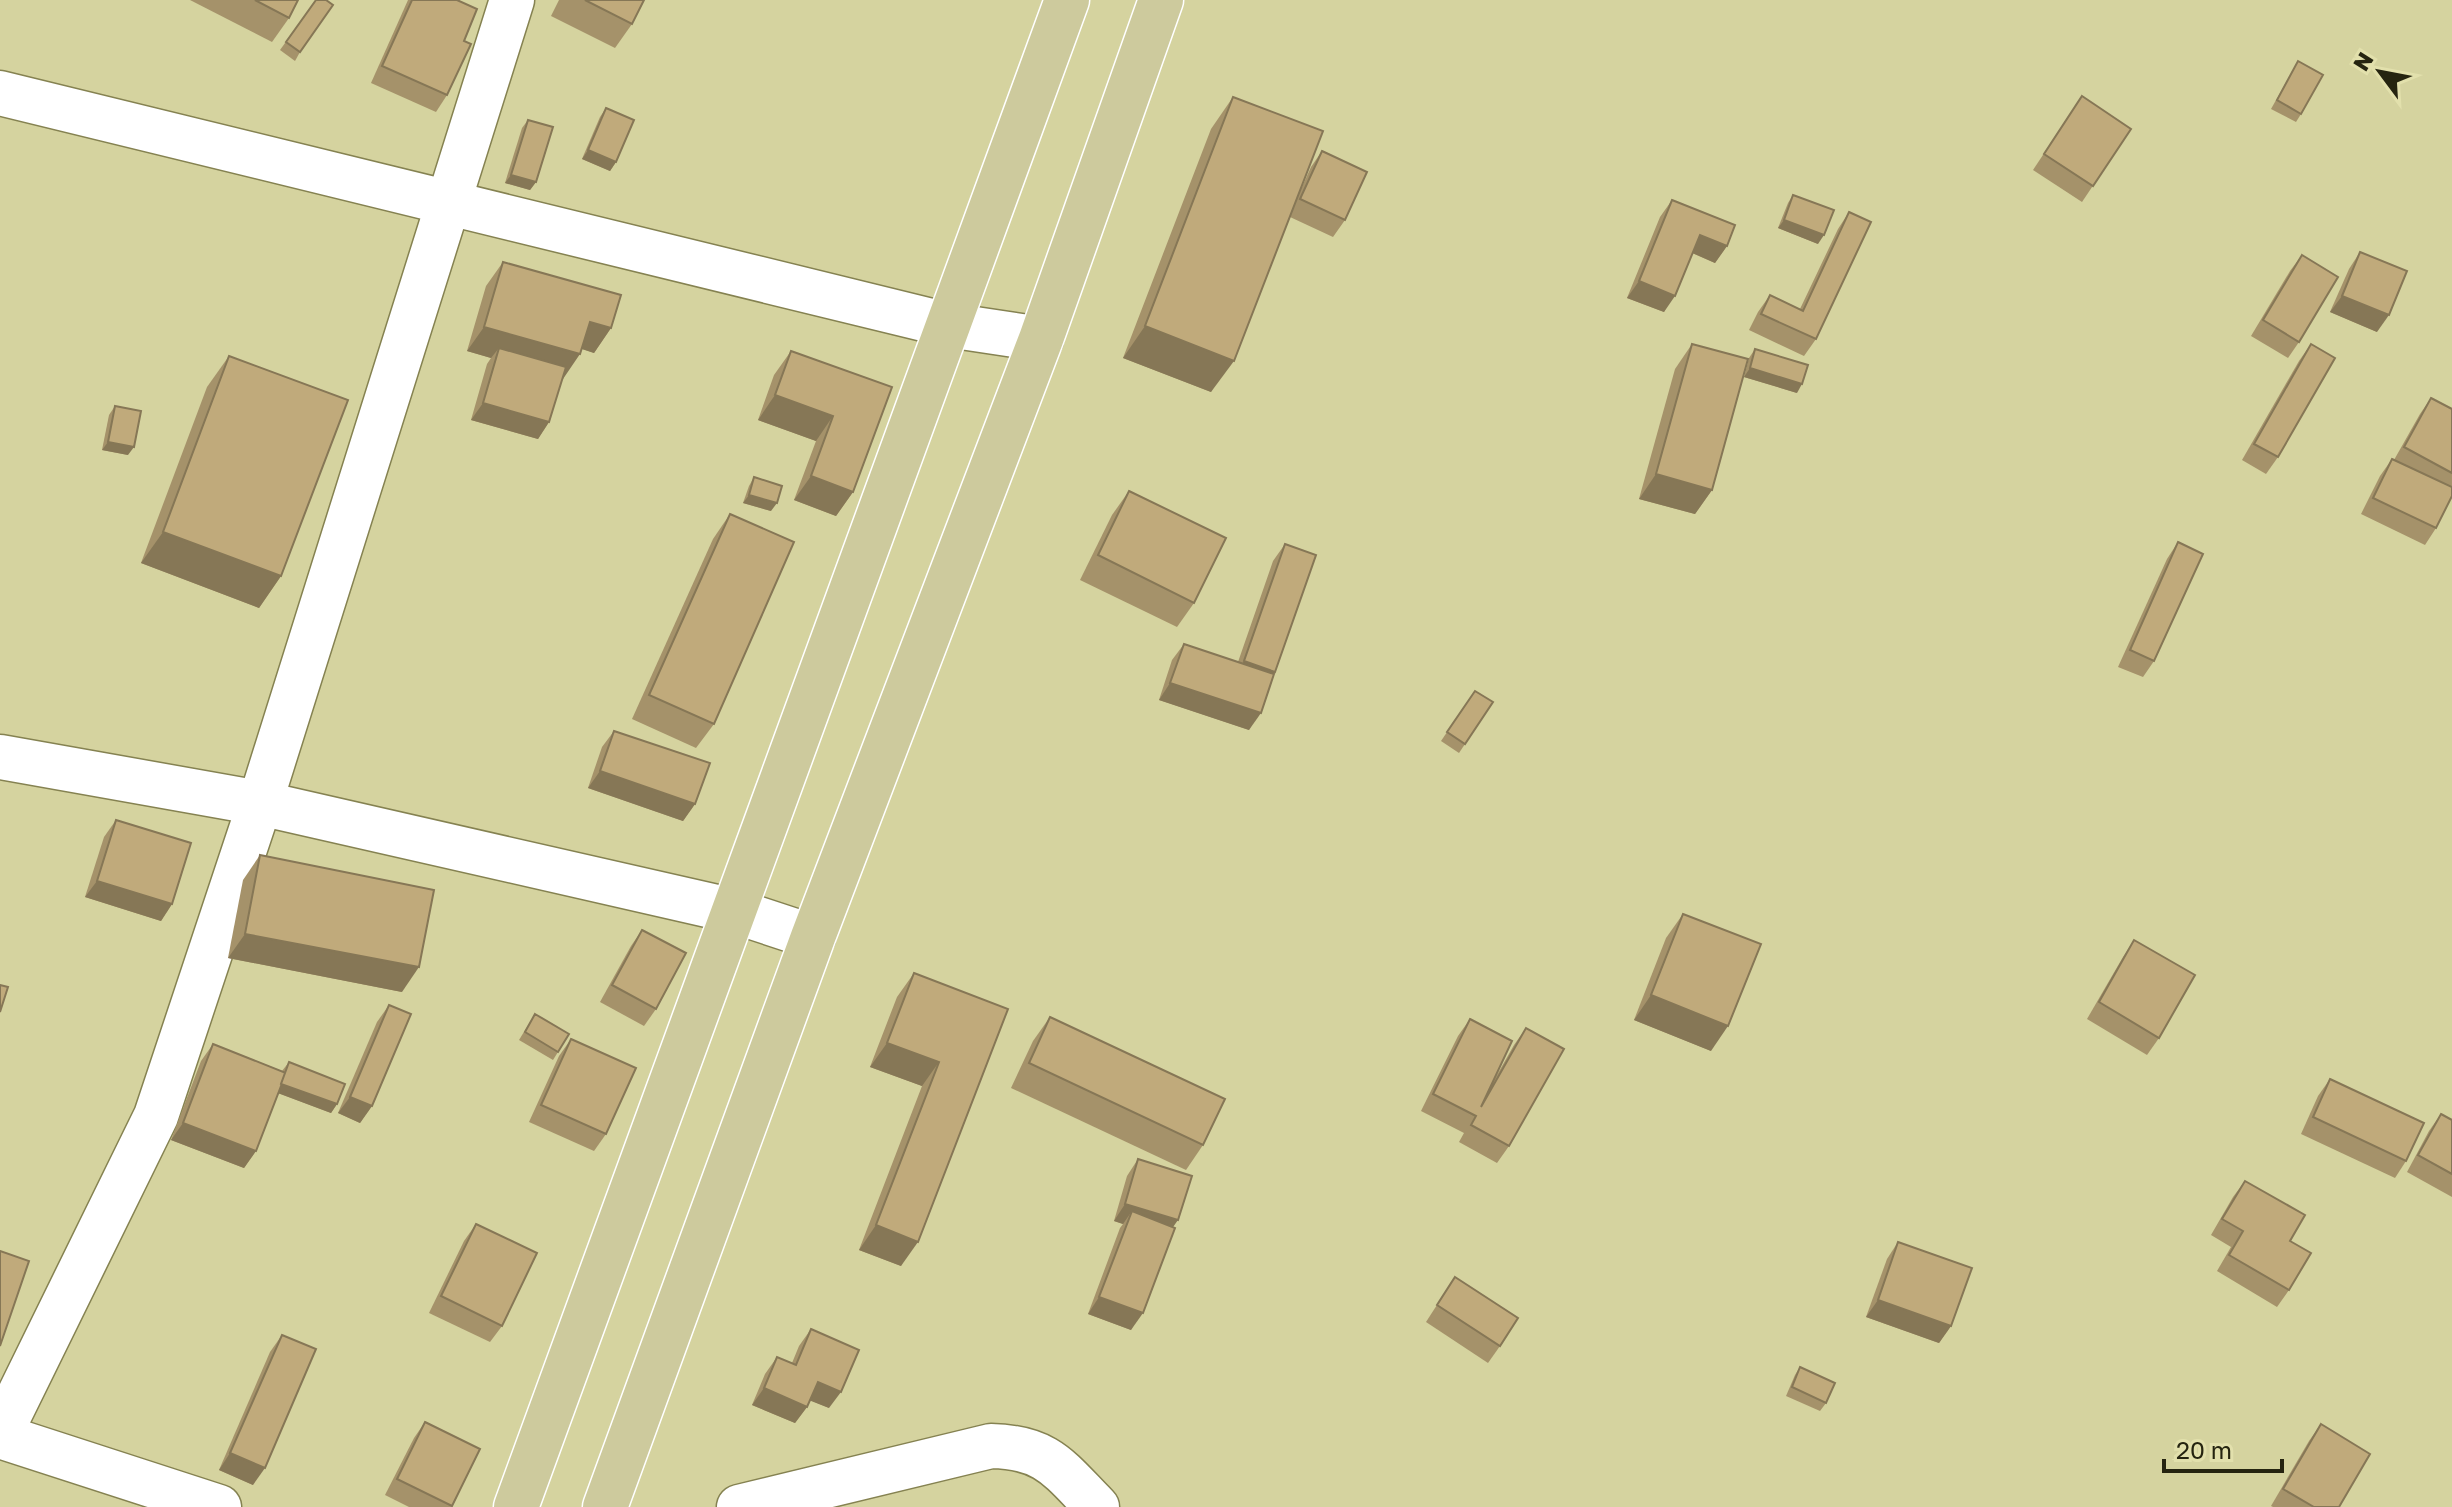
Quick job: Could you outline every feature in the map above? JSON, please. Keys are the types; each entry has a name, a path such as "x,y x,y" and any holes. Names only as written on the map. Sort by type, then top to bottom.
{"main road":[{"path":"516,1507 1067,0"},
{"path":"605,1507 813,937 1041,339 1161,0"}],"street":[{"path":"219,1507 0,1435 156,1116 260,803 512,0"},
{"path":"0,93 948,325 1041,339"},
{"path":"0,757 260,803 734,911 813,937"},
{"path":"739,1507 991,1446 1014,1446 1035,1451 1050,1460 1097,1507"}],"building":[{"path":"255,0 298,0 289,18"},
{"path":"316,0 326,0 333,5 300,52 286,42"},
{"path":"412,0 457,0 477,9 464,41 471,44 447,95 382,66"},
{"path":"585,0 644,0 632,24"},
{"path":"2298,61 2323,75 2301,114 2277,100"},
{"path":"2082,96 2131,129 2093,186 2044,154"},
{"path":"1233,97 1323,131 1234,361 1145,326"},
{"path":"606,108 634,120 616,162 588,150"},
{"path":"528,120 553,127 536,182 511,175"},
{"path":"1322,151 1367,172 1345,220 1300,199"},
{"path":"1793,195 1834,210 1824,235 1784,220"},
{"path":"1672,200 1735,225 1727,246 1700,235 1675,296 1639,281"},
{"path":"1849,212 1871,222 1816,339 1761,314 1770,295 1803,311"},
{"path":"2360,252 2407,271 2389,315 2342,296"},
{"path":"2302,255 2338,277 2299,342 2263,320"},
{"path":"503,262 621,295 611,328 590,322 580,354 484,327"},
{"path":"1692,344 1748,359 1712,490 1656,474"},
{"path":"2311,344 2335,358 2278,457 2254,444"},
{"path":"499,348 566,367 549,422 483,403"},
{"path":"1755,349 1808,365 1802,384 1750,368"},
{"path":"791,351 892,387 853,492 811,476 833,416 775,395"},
{"path":"229,356 348,400 281,576 163,532"},
{"path":"2431,398 2452,409 2452,473 2404,447"},
{"path":"115,406 141,411 134,447 108,442"},
{"path":"2392,459 2452,487 2452,496 2436,528 2373,498"},
{"path":"754,477 782,486 777,503 749,495"},
{"path":"1129,491 1226,538 1194,603 1098,555"},
{"path":"730,514 794,542 714,724 649,695"},
{"path":"2178,542 2203,554 2154,661 2130,650"},
{"path":"1285,544 1316,555 1275,672 1244,661"},
{"path":"1184,644 1274,674 1261,713 1170,683"},
{"path":"1475,691 1493,702 1465,744 1447,732"},
{"path":"614,731 710,763 695,804 600,771"},
{"path":"116,820 191,843 172,904 97,881"},
{"path":"260,855 434,890 419,967 245,934"},
{"path":"1683,914 1761,944 1728,1026 1651,995"},
{"path":"642,930 686,953 656,1009 612,985"},
{"path":"2134,940 2195,975 2159,1038 2099,1002"},
{"path":"914,973 1008,1009 918,1242 876,1225 939,1062 887,1043"},
{"path":"0,985 8,987 0,1012"},
{"path":"389,1005 411,1014 372,1106 350,1097"},
{"path":"535,1014 569,1034 558,1052 525,1032"},
{"path":"1050,1017 1225,1099 1203,1145 1029,1063"},
{"path":"1470,1019 1512,1041 1481,1107 1526,1028 1564,1049 1509,1146 1471,1125 1476,1116 1433,1094"},
{"path":"571,1039 636,1068 606,1134 541,1105"},
{"path":"213,1044 286,1073 256,1151 183,1123"},
{"path":"289,1062 345,1084 337,1104 281,1084"},
{"path":"2330,1079 2424,1123 2406,1161 2313,1117"},
{"path":"2441,1114 2452,1120 2452,1174 2418,1155"},
{"path":"1138,1159 1192,1176 1178,1220 1125,1204"},
{"path":"2245,1181 2305,1215 2290,1241 2311,1253 2289,1290 2229,1255 2243,1231 2222,1219"},
{"path":"1132,1211 1175,1228 1143,1313 1099,1297"},
{"path":"476,1224 537,1253 502,1326 441,1296"},
{"path":"1898,1242 1972,1268 1951,1326 1878,1300"},
{"path":"0,1251 29,1261 0,1346"},
{"path":"1455,1277 1518,1318 1500,1346 1437,1305"},
{"path":"811,1329 859,1350 841,1392 818,1382 807,1407 764,1388 777,1357 796,1365"},
{"path":"282,1335 316,1349 265,1468 230,1453"},
{"path":"1800,1367 1835,1383 1826,1403 1792,1387"},
{"path":"425,1422 480,1449 452,1506 397,1479"},
{"path":"2321,1424 2370,1454 2339,1507 2314,1507 2283,1489"}]}
